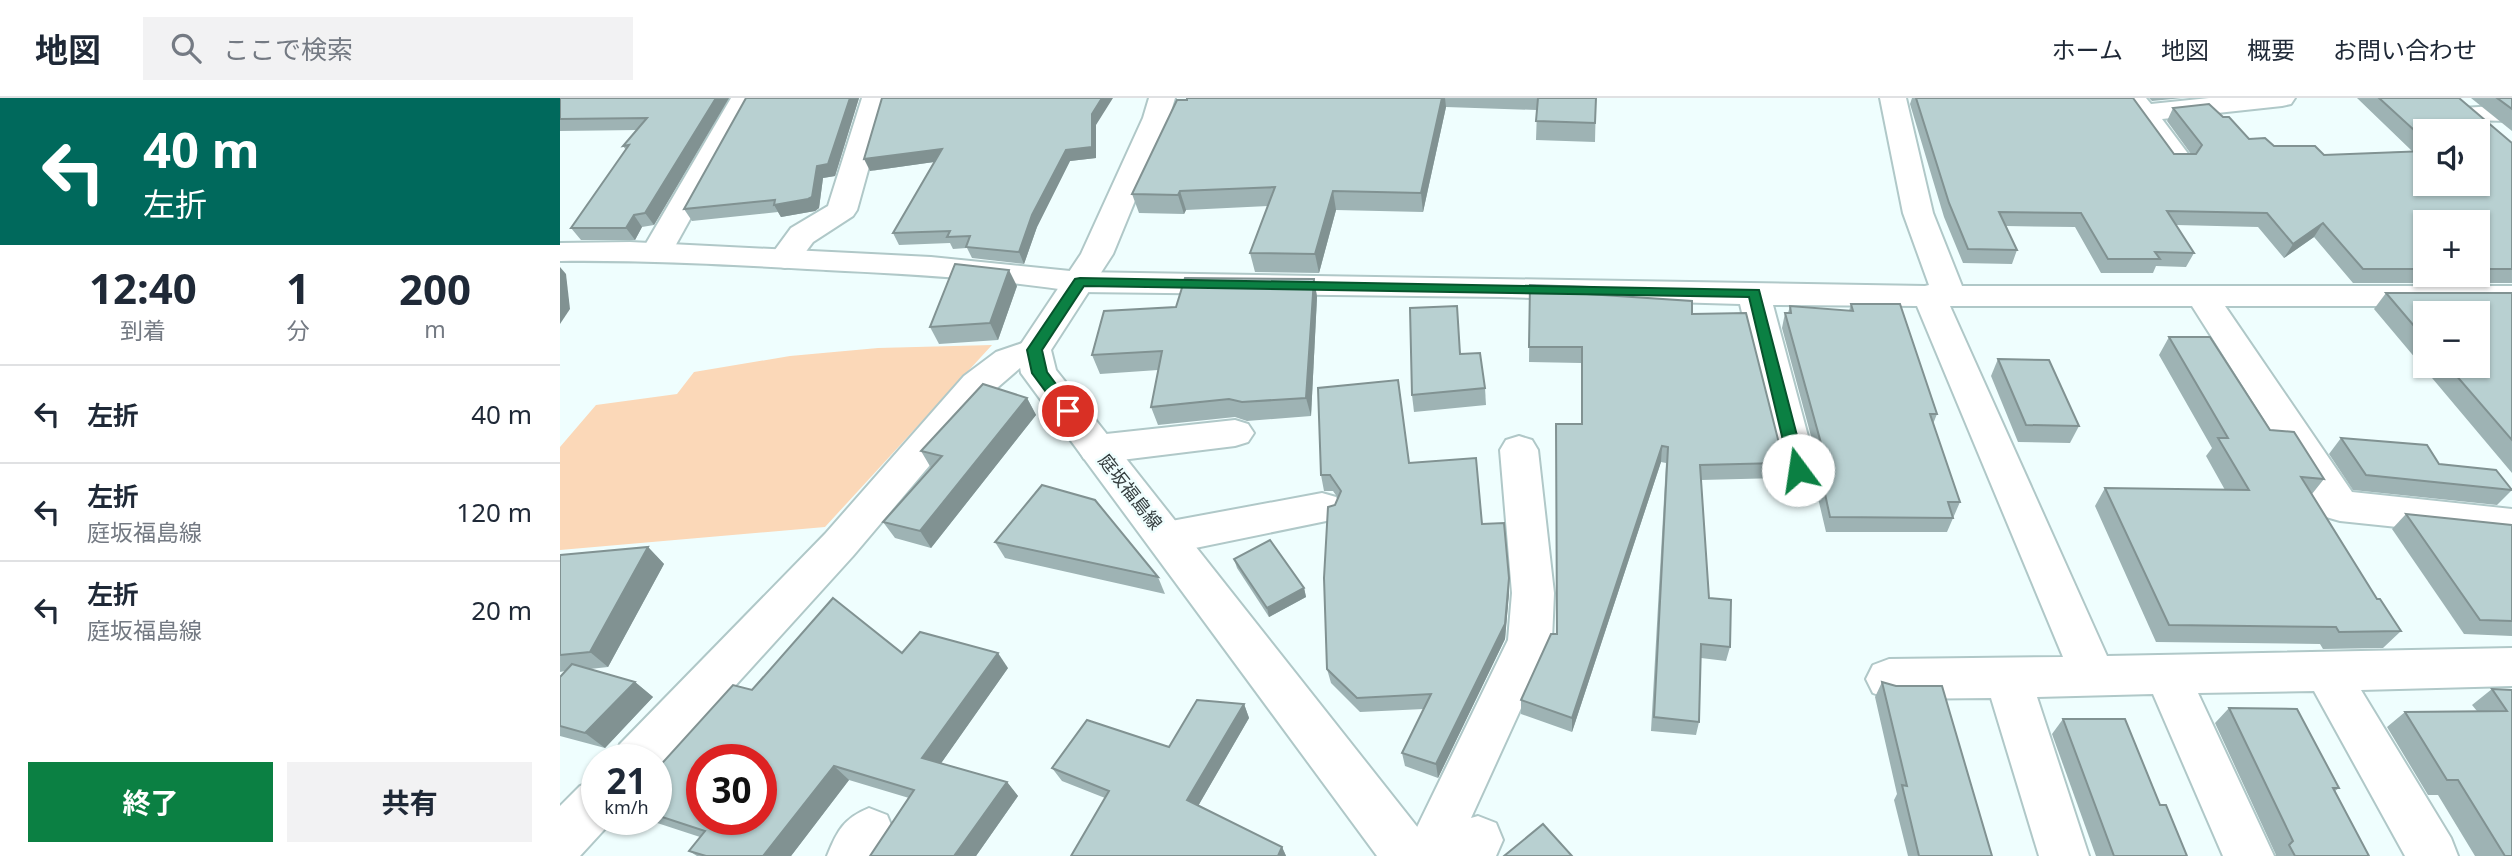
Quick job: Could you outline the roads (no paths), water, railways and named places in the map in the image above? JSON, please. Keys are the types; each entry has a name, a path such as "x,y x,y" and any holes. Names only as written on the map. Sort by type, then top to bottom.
{"street":[{"path":"657,252 744,98"},
{"path":"785,258 802,235 842,210 875,98"},
{"path":"652,744 839,545 976,385 1008,360 1034,350 1097,254 1162,98"},
{"path":"1893,98 1939,295 2093,676"},
{"path":"2138,106 2282,98"},
{"path":"2138,106 2178,159"},
{"path":"2461,106 2512,113"},
{"path":"2461,106 2502,140"},
{"path":"560,252 657,252 785,258 1027,274 1080,282 1939,295 2512,296"},
{"path":"1755,293 1798,470"},
{"path":"2201,295 2340,506 2512,524"},
{"name":"庭坂福島線","path":"1034,350 1040,373 1408,856"},
{"path":"1097,449 1235,433"},
{"path":"1428,856 1530,640 1533,593 1519,450"},
{"path":"1166,538 1322,508"},
{"path":"1889,679 2512,667"},
{"path":"2326,671 2433,856"},
{"path":"2167,675 2249,856"},
{"path":"2008,678 2064,856"},
{"path":"560,841 581,819"}]}
